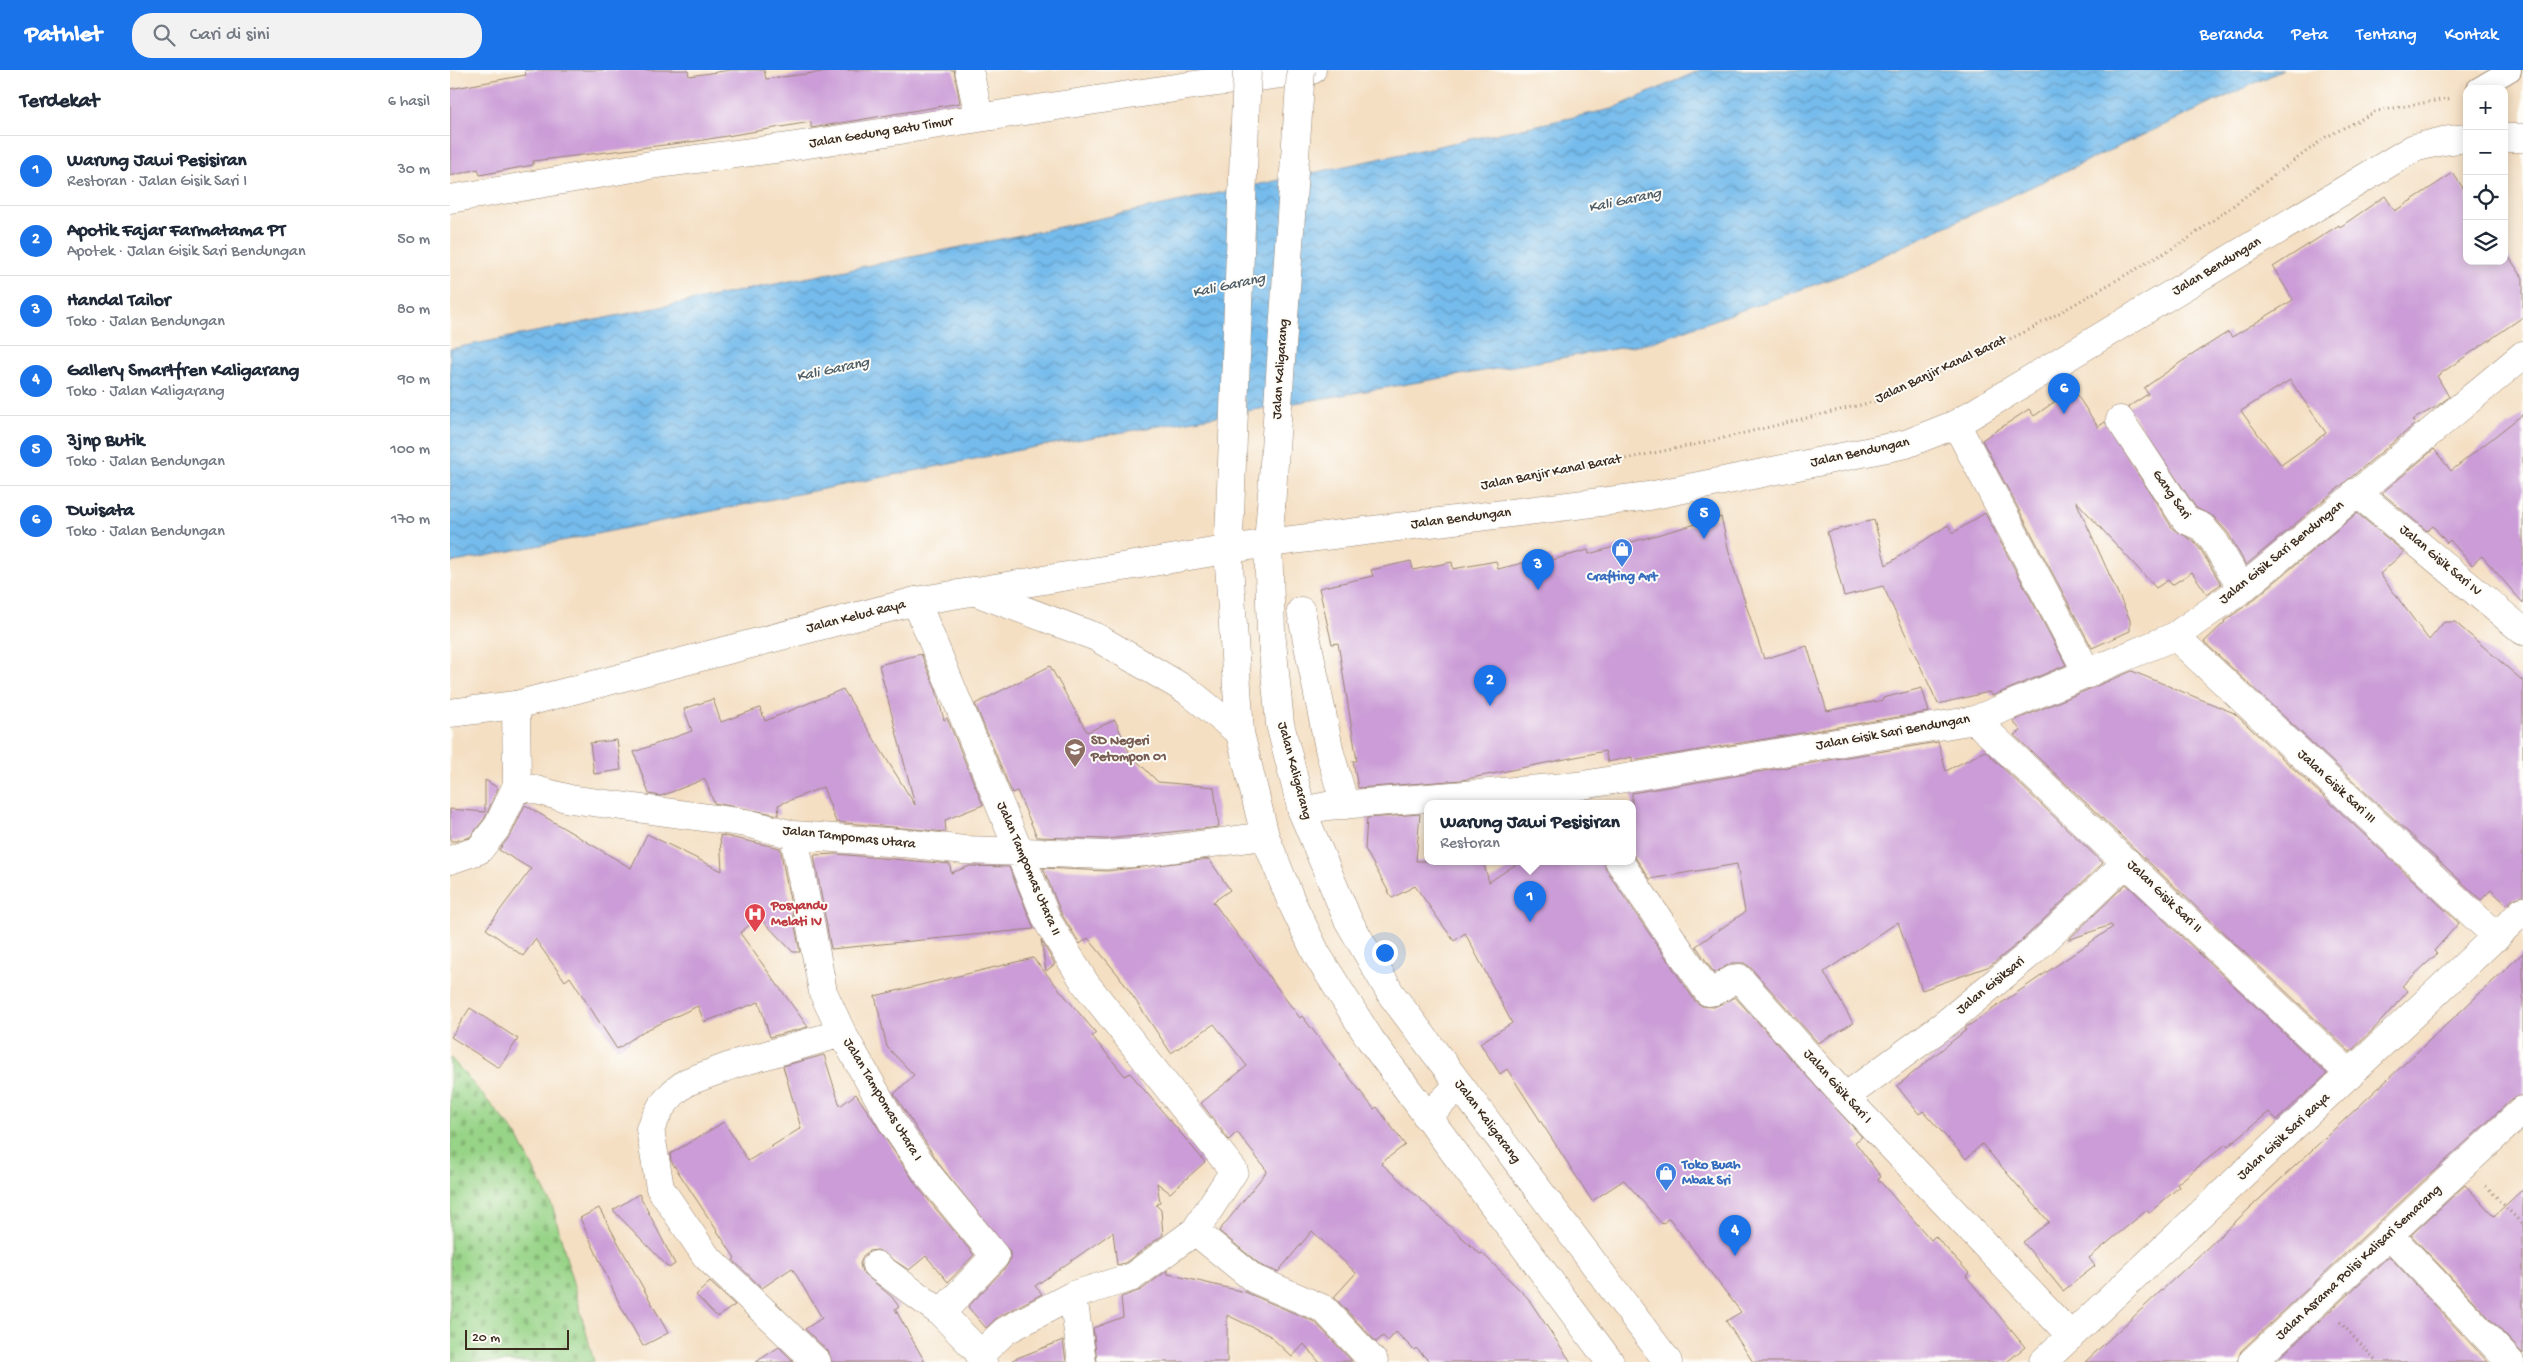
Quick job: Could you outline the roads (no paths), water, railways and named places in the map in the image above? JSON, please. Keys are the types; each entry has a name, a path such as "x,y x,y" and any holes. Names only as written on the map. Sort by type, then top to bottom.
{"main road":[{"path":"969,70 979,118"},
{"path":"1247,70 1228,549 1240,733 1265,836 1292,903 1317,955 1370,1039 1610,1362"},
{"name":"Jalan Kaligarang","path":"1301,70 1268,543 1271,631 1280,724 1302,811 1348,920 1391,994 1668,1362"},
{"name":"Jalan Gedung Batu Timur","path":"450,199 657,164 782,148 979,118 1201,77 1312,70"},
{"name":"Jalan Bendungan","path":"1268,543 1650,496 1906,444 1956,424 2414,148 2463,138"},
{"path":"2508,138 2523,138"},
{"name":"Jalan Gisik Sari Bendungan","path":"1452,800 1582,794 1975,720 2088,674 2174,636 2242,589 2356,492 2523,355"},
{"name":"Gang Sari","path":"2120,420 2186,520 2202,527 2214,541 2242,589"},
{"path":"1956,424 2088,674"},
{"name":"Jalan Gisik Sari IV","path":"2356,492 2523,631"},
{"name":"Jalan Kelud Raya","path":"450,713 516,704 916,601 1268,543"},
{"path":"973,592 1096,637 1188,691 1240,733"},
{"name":"Jalan Tampomas Utara II","path":"916,601 1021,852 1048,922 1085,982 1234,1171 1196,1231"},
{"path":"1301,611 1330,753 1344,805"},
{"name":"Jalan Gisik Sari III","path":"2174,636 2497,937"},
{"path":"450,860 479,850 498,826 517,785 516,704"},
{"name":"Jalan Gisik Sari II","path":"1975,720 2351,1075"},
{"name":"Jalan Tampomas Utara","path":"517,785 570,799 746,823 794,835 964,850 1106,855 1147,852 1265,836"},
{"name":"Jalan Gisik Sari Bendungan","path":"1302,811 1344,805 1424,801"},
{"name":"Jalan Tampomas Utara I","path":"794,835 822,992 842,1033 894,1125 930,1177 995,1256 941,1312"},
{"name":"Jalan Gisiksari","path":"1845,1097 1944,1024 2032,952 2127,862"},
{"name":"Jalan Gisik Sari I","path":"1622,865 1708,992 1715,992 1734,978 1739,978 1845,1097 2071,1336"},
{"name":"Jalan Gisik Sari Raya","path":"2043,1362 2351,1075 2523,911"},
{"path":"817,1362 706,1256 660,1188 650,1129 661,1107 674,1092 687,1082 738,1063 842,1033"},
{"path":"1427,1117 1459,1085"},
{"name":"Jalan Asrama Polisi Kalisari Semarang","path":"2252,1362 2523,1110"},
{"path":"876,1265 941,1312 980,1356 1005,1331 1072,1295 1132,1277 1196,1231 1254,1280 1324,1309 1374,1362"},
{"path":"2389,1234 2510,1362"},
{"path":"1072,1295 1082,1362"}],"street":[{"path":"2483,85 2510,70"}],"water":[{"name":"Kali Garang","path":"1700,70 2283,70 1839,276 1649,343 1035,447 450,563 450,349 1041,231 1612,109"}],"place":[{"name":"Dwisata","path":"2064,414"},
{"name":"3jnp Butik","path":"1704,539"},
{"name":"Crafting Art","path":"1622,568"},
{"name":"Handal Tailor","path":"1538,590"},
{"name":"Apotik Fajar Farmatama PT","path":"1490,706"},
{"name":"SD Negeri Petompon 01","path":"1075,768"},
{"name":"Warung Jawi Pesisiran","path":"1530,922"},
{"name":"Posyandu Melati IV","path":"755,933"},
{"name":"Toko Buah Mbak Sri","path":"1666,1192"},
{"name":"Gallery Smartfren Kaligarang","path":"1735,1256"}]}
